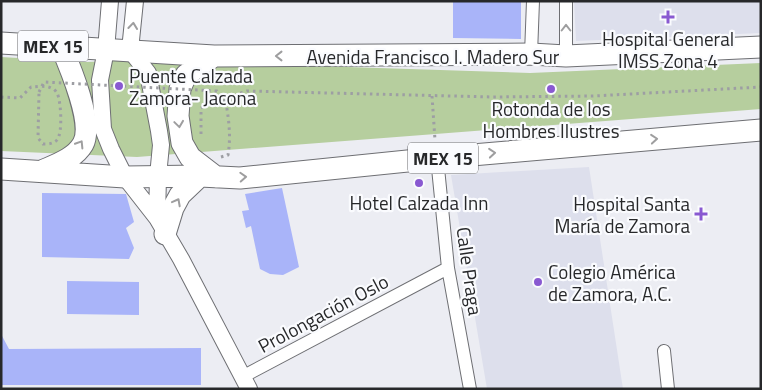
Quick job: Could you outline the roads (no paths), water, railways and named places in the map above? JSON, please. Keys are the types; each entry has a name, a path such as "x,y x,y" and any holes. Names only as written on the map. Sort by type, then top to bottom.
{"main road":[{"name":"MEX 15","path":"1,43 106,50"},
{"path":"42,171 70,158 82,144 86,133 81,99 72,70 61,46"},
{"name":"Avenida Francisco I. Madero Sur","path":"106,50 214,56 531,54 566,56 761,47"},
{"path":"161,226 180,195 211,171 190,157 182,143 178,116 180,89 186,75 214,56"},
{"name":"MEX 15","path":"1,169 124,177 211,171 240,178 437,158 761,130"}],"street":[{"path":"110,1 106,50 100,80 103,128 124,177 161,226 246,383"},
{"path":"135,1 130,50 148,73 159,131 161,145 158,176 161,226"},
{"path":"531,54 533,1"},
{"path":"566,1 566,56"},
{"name":"Calle Praga","path":"437,158 448,268 470,389"},
{"name":"Prolongación Oslo","path":"246,383 448,268"},
{"path":"664,352 668,389"}],"place":[{"name":"Hospital General IMSS Zona 4","path":"668,17"},
{"name":"Puente Calzada Zamora- Jacona","path":"119,86"},
{"name":"Rotonda de los Hombres Ilustres","path":"551,89"},
{"name":"Hotel Calzada Inn","path":"419,183"},
{"name":"Hospital Santa María de Zamora","path":"701,214"},
{"name":"Colegio América de Zamora, A.C.","path":"538,282"}]}
